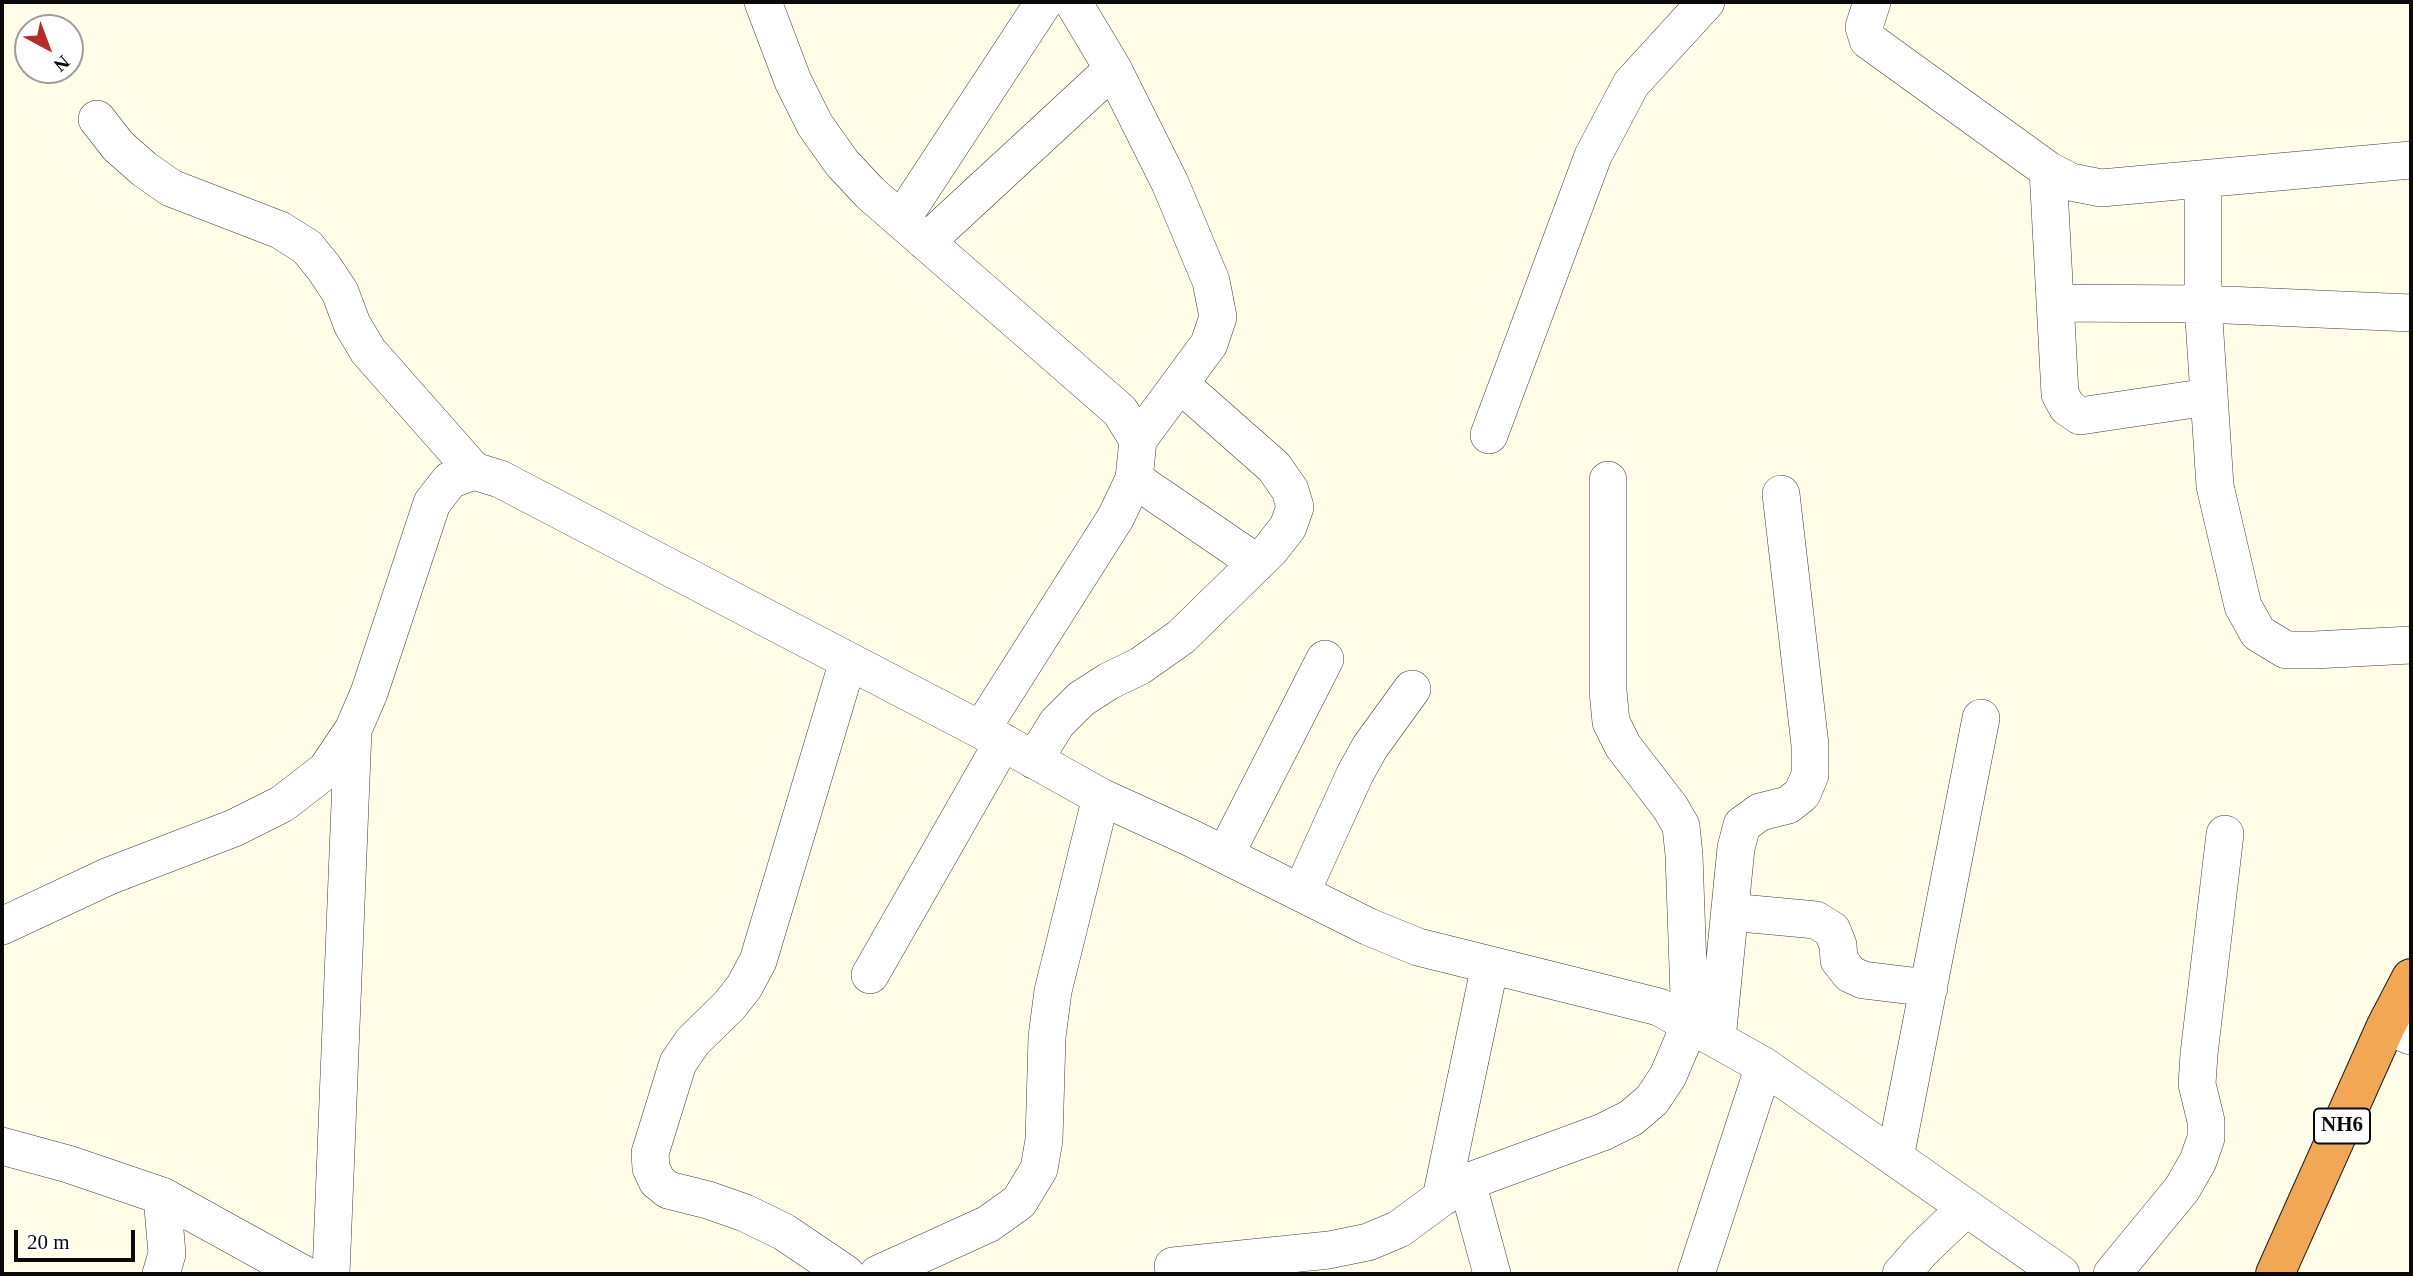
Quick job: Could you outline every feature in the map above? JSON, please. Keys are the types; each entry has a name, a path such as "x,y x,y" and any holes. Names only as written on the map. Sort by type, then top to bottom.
{"highway":[{"name":"NH6","path":"2275,1274 2399,1031 2411,978"}],"street":[{"path":"913,231 1044,2"},
{"path":"870,975 1006,744 1134,479 1138,440 1209,344 1218,317 1211,281 1170,183 1113,69 1073,2"},
{"path":"1489,435 1593,156 1631,84 1706,2"},
{"path":"1872,2 1864,27 1868,40 2048,170 2071,182 2102,188 2411,160"},
{"path":"767,3 793,81 815,125 842,163 870,193 1120,411 1138,440"},
{"path":"913,231 1113,69"},
{"path":"97,119 118,146 171,188 280,230 307,247 340,292 352,324 368,351 474,471 500,479 1006,744 1101,797 1369,927 1418,947 1659,1007 1764,1066 2061,1274"},
{"path":"2048,170 2060,394 2067,407 2080,416 2208,397"},
{"path":"2203,180 2203,304 2215,486 2243,606 2258,633 2286,650 2411,645"},
{"path":"2055,303 2203,304 2411,313"},
{"path":"1006,744 1058,723 1081,699 1140,666 1181,637 1257,563 1288,527 1295,507 1290,490 1274,467 1180,384"},
{"path":"2,926 109,876 233,828 282,804 326,770 353,730 369,693 432,503 450,480 474,471"},
{"path":"1134,479 1257,563"},
{"path":"1608,480 1608,691 1611,722 1623,746 1670,807 1681,826 1703,1031"},
{"path":"1173,1266 1329,1250 1368,1242 1399,1229 1454,1190 1603,1132 1631,1118 1652,1100 1703,1031 1730,912 1736,848 1742,825 1760,812 1788,805 1802,794 1810,775 1810,746 1781,494"},
{"path":"1225,855 1325,659"},
{"path":"846,1274 784,1231 733,1209 668,1190 657,1181 650,1168 650,1153 678,1063 692,1041 736,997 758,961 848,661"},
{"path":"1301,893 1354,774 1370,747 1412,690"},
{"path":"1895,1158 1981,718"},
{"path":"331,1274 353,730"},
{"path":"878,1274 988,1224 1019,1202 1039,1169 1044,1140 1047,1037 1053,991 1101,797"},
{"path":"2112,1274 2182,1189 2198,1161 2206,1138 2206,1121 2197,1084 2225,834"},
{"path":"1730,912 1816,920 1832,930 1838,945 1839,960 1850,974 1863,980 1929,988"},
{"path":"1490,965 1454,1190 1492,1274"},
{"path":"1696,1274 1764,1066"},
{"path":"2,1146 68,1164 162,1196 303,1274"},
{"path":"161,1274 167,1254 162,1196"},
{"path":"1901,1274 1966,1208"}]}
